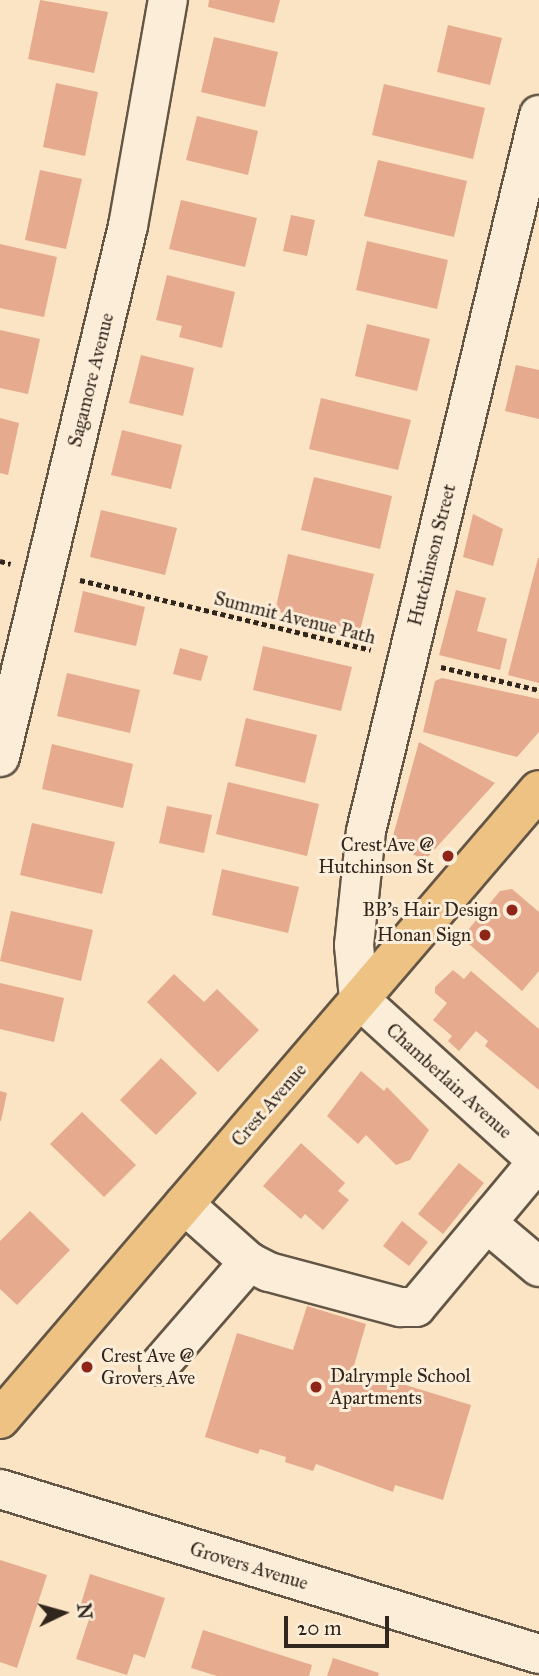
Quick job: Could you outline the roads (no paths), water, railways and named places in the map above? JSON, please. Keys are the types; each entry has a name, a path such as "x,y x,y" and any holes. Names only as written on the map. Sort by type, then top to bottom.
{"main road":[{"name":"Crest Avenue","path":"0,1419 539,790"}],"street":[{"name":"Sagamore Avenue","path":"0,757 128,226 168,0"},
{"name":"Hutchinson Street","path":"359,999 354,945 362,852 539,115"},
{"name":"Chamberlain Avenue","path":"359,999 538,1162"},
{"path":"184,1204 249,1262 269,1272 411,1308 426,1299 538,1162"},
{"path":"487,1223 539,1267"},
{"path":"159,1366 249,1262"},
{"name":"Grovers Avenue","path":"0,1489 539,1654"}],"place":[{"name":"Crest Ave @ Hutchinson St","path":"448,856"},
{"name":"BB's Hair Design","path":"512,910"},
{"name":"Honan Sign","path":"485,935"},
{"name":"Crest Ave @ Grovers Ave","path":"87,1367"},
{"name":"Dalrymple School Apartments","path":"316,1387"}]}
